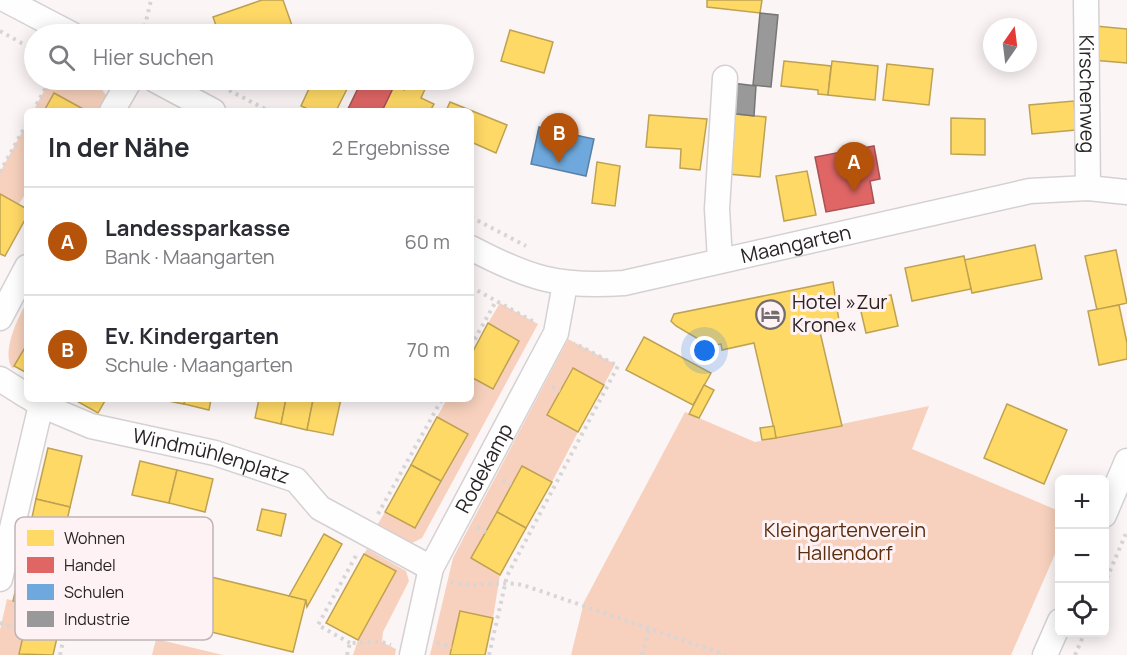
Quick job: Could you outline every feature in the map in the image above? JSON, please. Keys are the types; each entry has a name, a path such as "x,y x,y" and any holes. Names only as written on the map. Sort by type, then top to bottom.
{"street":[{"path":"6,0 52,24"},
{"name":"Kirschenweg","path":"1086,0 1088,188"},
{"path":"720,260 717,209 725,78"},
{"path":"114,108 124,90"},
{"path":"174,90 207,108"},
{"name":"Maangarten","path":"474,250 514,271 565,284 624,283 1030,191 1088,188 1127,192"},
{"path":"0,318 24,273"},
{"name":"Rodekamp","path":"412,654 431,568 557,329 565,284"},
{"name":"Windmühlenplatz","path":"0,379 24,394"},
{"path":"0,579 34,402"},
{"name":"Windmühlenplatz","path":"38,402 91,426 215,453 296,480 320,508 431,568"},
{"path":"1109,503 1127,461"},
{"path":"1045,655 1055,631"}],"path":[{"path":"145,24 151,0"},
{"path":"0,31 24,44"},
{"path":"35,108 45,90"},
{"path":"228,90 263,108"},
{"path":"0,172 24,128"},
{"path":"474,219 536,252"},
{"path":"474,289 538,324 557,329 618,366 506,582 489,655"},
{"path":"474,341 496,301"},
{"path":"412,654 382,642 350,643 318,625 440,402"},
{"path":"1105,583 1127,531"},
{"path":"431,568 446,580 457,583 481,586 506,582 726,655"},
{"path":"0,623 15,627"},
{"path":"642,655 649,629"},
{"path":"1075,655 1082,637"},
{"path":"60,655 63,640"},
{"path":"347,655 350,643"}],"green space":[{"path":"45,90 102,90 106,95 99,108 79,108 54,93 46,108 35,108"},
{"path":"24,128 24,196 19,204 0,194 0,172"},
{"path":"500,303 538,324 422,538 408,545 376,527 385,512 415,528 467,434 437,417 445,402 474,402 474,378 493,388 519,341 488,323"},
{"path":"24,308 24,349 13,369 8,354 9,345"},
{"path":"568,339 615,364 604,385 572,368 547,415 578,432 552,482 522,466 471,558 500,575 493,618 460,611 450,655 430,655 453,558"},
{"name":"Kleingartenverein Hallendorf","path":"929,406 912,449 1055,509 1055,554 1011,655 571,655 584,602 685,412 755,442"},
{"path":"367,549 406,571 409,581 383,632 382,642 396,649 395,655 353,655 358,640 396,571 364,554"},
{"path":"7,599 15,601 15,640 22,640 19,654 21,655 0,655 0,630"},
{"path":"156,640 160,640 223,655 152,655"}],"building: Wohnen":[{"path":"262,0 283,0 291,24 215,24 213,17"},
{"path":"707,0 762,0 760,13 707,7"},
{"path":"1095,26 1127,29 1127,63 1092,60"},
{"path":"510,30 553,42 544,73 501,61"},
{"path":"784,61 831,66 828,95 818,94 818,90 781,86"},
{"path":"832,61 878,66 875,100 828,95"},
{"path":"887,64 933,69 929,105 883,100"},
{"path":"308,90 346,90 338,108 301,106"},
{"path":"392,90 425,90 421,98 434,104 432,108 383,108"},
{"path":"54,93 81,108 46,108"},
{"path":"1074,101 1076,130 1032,134 1029,105"},
{"path":"450,102 465,108 447,108"},
{"path":"474,112 507,125 496,153 474,143"},
{"path":"734,114 766,117 760,177 728,174"},
{"path":"649,115 707,119 700,170 680,168 681,149 646,147"},
{"path":"951,118 985,119 985,155 951,154"},
{"path":"597,162 620,166 615,206 592,203"},
{"path":"807,171 816,215 784,221 776,176"},
{"path":"0,194 24,207 24,221 5,256 0,254"},
{"path":"1035,245 1042,279 972,293 964,260"},
{"path":"1116,250 1127,303 1097,310 1085,256"},
{"path":"964,256 971,289 912,301 905,268"},
{"path":"833,282 840,327 820,332 842,426 776,438 754,343 722,350 721,344 710,346 671,321 674,314"},
{"path":"891,295 898,326 866,333 859,303"},
{"path":"1119,305 1127,343 1127,359 1099,365 1088,311"},
{"path":"488,323 519,341 493,389 474,379 474,349"},
{"path":"644,337 711,373 693,405 626,370"},
{"path":"24,349 24,371 14,366"},
{"path":"573,368 604,385 578,432 547,415"},
{"path":"704,385 714,390 699,418 689,414"},
{"path":"78,402 104,402 98,413"},
{"path":"184,402 210,402 209,410 184,404"},
{"path":"258,402 285,402 281,424 255,418"},
{"path":"285,402 313,402 307,430 281,424"},
{"path":"313,402 340,402 333,435 307,430"},
{"path":"1007,404 1067,430 1044,484 984,458"},
{"path":"437,417 468,434 441,481 411,465"},
{"path":"774,426 776,438 762,440 760,428"},
{"path":"48,448 82,456 70,507 36,499"},
{"path":"140,461 177,470 169,503 132,495"},
{"path":"411,465 441,481 415,528 385,512"},
{"path":"522,466 552,482 526,528 497,512"},
{"path":"177,470 213,479 205,512 169,503"},
{"path":"36,499 70,507 68,517 32,517"},
{"path":"262,509 286,514 281,536 257,530"},
{"path":"497,512 526,528 500,575 471,558"},
{"path":"324,534 342,544 307,607 306,600 289,596"},
{"path":"364,554 396,571 358,640 326,623"},
{"path":"213,577 306,600 293,652 213,632"},
{"path":"460,611 493,618 485,655 450,655"},
{"path":"22,640 56,640 53,655 19,654"}],"building: Handel":[{"path":"357,90 392,90 383,108 348,108"},
{"path":"874,146 880,179 870,181 874,203 826,212 815,157"}],"building: Schulen":[{"path":"539,127 594,139 586,176 531,164"}],"building: Industrie":[{"path":"760,13 778,15 771,87 753,85"},
{"path":"732,83 756,86 754,116 729,113"}],"place":[{"name":"Ev. Kindergarten","path":"559,163"},
{"name":"Landessparkasse","path":"854,192"},
{"name":"Hotel »Zur Krone«","path":"771,314"}]}
